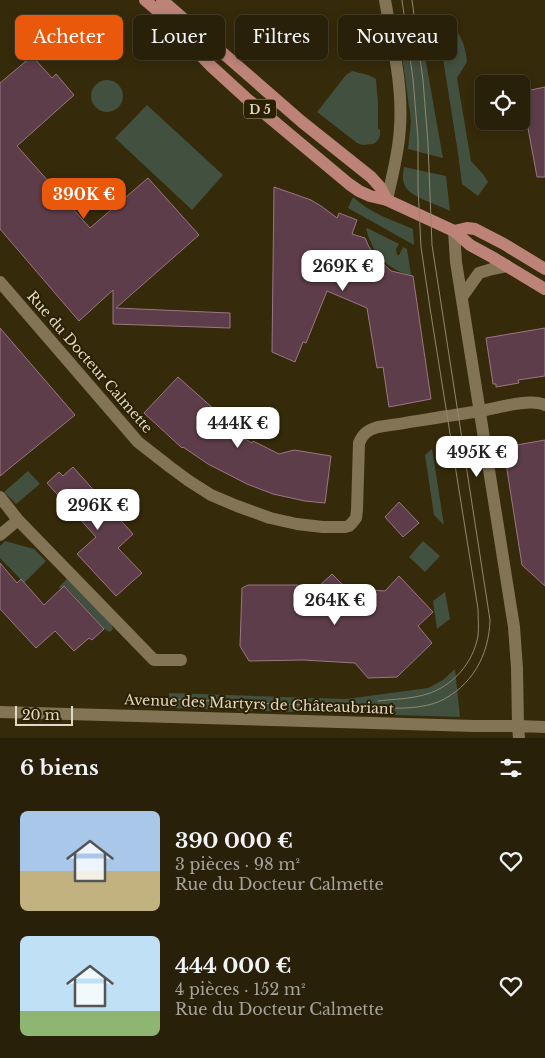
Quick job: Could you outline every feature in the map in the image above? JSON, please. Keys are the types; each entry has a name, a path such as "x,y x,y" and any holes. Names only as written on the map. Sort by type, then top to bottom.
{"main road":[{"name":"D 5","path":"145,0 246,98 349,184 370,196 387,200 454,231 470,245 545,289"},
{"name":"D 5","path":"162,0 302,122 371,177 380,187 387,200"},
{"name":"D 5","path":"454,231 467,228 476,230 545,268"}],"street":[{"path":"385,0 398,82 401,117 398,146 387,200"},
{"path":"454,231 456,262 514,627 518,732"},
{"path":"462,297 479,273 507,266"},
{"name":"Rue du Docteur Calmette","path":"0,282 138,442 170,467 212,495 270,518 313,527 337,528 349,526 356,518 358,448 364,433 371,429 480,411"},
{"path":"480,411 532,402 545,405"},
{"path":"0,497 18,520 154,660 181,660"},
{"path":"0,535 18,520"},
{"name":"Avenue des Martyrs de Châteaubriant","path":"0,712 469,726 518,732 545,728"}],"green space":[{"path":"457,32 463,42 467,62 457,78 471,161 488,182 478,196 462,184 443,60 457,60"},
{"path":"403,60 426,60 443,158 408,149 411,121"},
{"path":"352,71 376,79 378,128 380,134 378,140 373,144 362,145 357,143 317,112 346,75"},
{"path":"107,80 113,81 118,85 122,90 122,102 118,107 113,111 107,112 101,111 96,107 92,102 91,96 92,90 96,85 101,81"},
{"path":"147,105 223,175 192,210 115,138"},
{"path":"404,167 446,176 450,211 424,200 409,191 404,184"},
{"path":"353,197 374,212 413,229 414,245 348,208"},
{"path":"367,228 399,244 396,249 397,255 399,255 403,247 407,249 411,275 394,269 381,259 372,245"},
{"path":"432,449 444,525 434,515 425,455"},
{"path":"28,471 40,484 16,504 4,492"},
{"path":"5,541 34,549 46,561 24,583 0,558 0,546"},
{"path":"423,541 440,556 425,572 409,557"},
{"path":"67,579 111,623 113,629 110,632 104,629 65,586 61,589 59,587"},
{"path":"445,592 450,619 437,629 433,601"},
{"path":"455,669 460,717 168,708 169,693 346,699 428,688 443,680"}],"building":[{"path":"27,60 36,60 52,78 56,74 74,95 17,146 90,228 148,178 199,235 116,308 230,313 230,328 113,324 113,290 79,321 0,229 0,83"},
{"path":"545,87 545,177 537,177 528,130 530,130 530,90"},
{"path":"274,187 311,200 337,218 339,213 357,220 352,234 365,238 376,257 391,271 413,276 431,399 389,407 383,367 377,368 367,308 327,291 306,343 303,342 295,362 272,352"},
{"path":"0,328 75,415 0,476"},
{"path":"545,328 545,376 518,380 519,383 496,387 496,384 493,384 486,338"},
{"path":"178,377 215,410 209,418 252,443 253,441 279,454 294,450 331,456 325,503 273,494 247,484 182,448 144,413"},
{"path":"545,440 545,586 522,565 504,451 512,450 511,446"},
{"path":"73,467 133,534 118,548 142,573 116,596 77,554 96,537 47,483 59,472 63,476"},
{"path":"399,502 419,523 403,537 385,517"},
{"path":"0,563 17,583 21,579 44,605 64,586 104,629 92,640 89,638 74,651 55,631 36,648 0,609"},
{"path":"332,574 346,588 385,591 399,576 433,612 418,626 432,643 397,677 368,678 355,663 303,660 249,661 240,646 242,588 248,585 298,585 303,590 316,589"}],"tram line":[{"path":"378,701 421,696 445,685 467,664 478,636 478,609 421,247 418,139 413,79 402,0"},
{"path":"172,699 384,708 417,707 438,702 450,696 469,679 482,657 489,633 490,620 432,245 428,144 423,80 412,0"}]}
